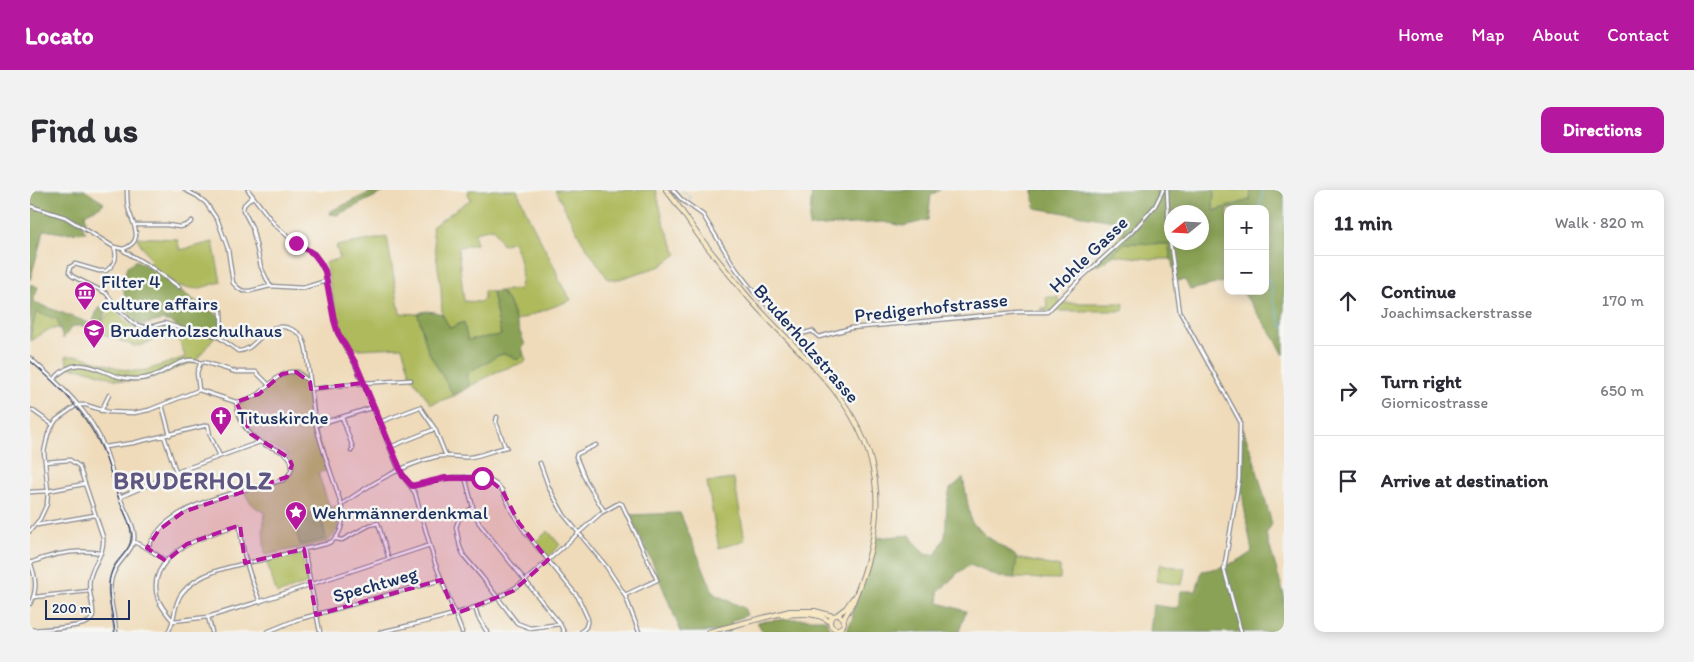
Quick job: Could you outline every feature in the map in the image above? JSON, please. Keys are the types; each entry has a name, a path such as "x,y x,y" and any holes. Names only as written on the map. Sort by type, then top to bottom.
{"main road":[{"name":"Bruderholzstrasse","path":"666,190 749,298 834,390 864,438 874,470 877,511 873,542 857,592 853,603 844,619 844,624 839,630 834,630 830,622 846,608 857,592"},
{"path":"708,632 781,613 803,610 836,615 844,619"},
{"path":"772,616 811,615 824,618 830,622"}],"street":[{"path":"30,206 65,217 114,247 123,248 135,241 136,231 128,207 127,190"},
{"path":"185,190 206,203 218,221 228,249 232,277 238,288 244,291 270,286 303,288 327,280"},
{"path":"248,190 268,217 283,233 314,254 325,271 338,333 364,383 399,470 412,486 430,545 462,632"},
{"name":"Predigerhofstrasse","path":"673,190 682,200 703,215 736,270 754,292 794,331 805,333 812,331 818,337 851,328 1019,312 1047,312"},
{"path":"1165,190 1180,312 1189,331 1238,414 1240,422 1241,458 1239,479 1224,570 1241,632"},
{"name":"Hohle Gasse","path":"1047,312 1131,233 1155,206 1165,190"},
{"path":"253,196 243,207 243,210 252,227 261,267 270,286"},
{"path":"135,225 180,227 192,221"},
{"path":"114,247 117,254 116,261 106,271 98,271 74,264 69,269 70,274 106,293 120,311 134,324 146,328 165,323 190,332 220,337 233,348 242,351 268,331 279,327 291,329 298,334 304,343 316,425 341,504 342,521 339,534 330,543 245,563 208,575 189,586 177,601 173,621 168,632"},
{"path":"123,248 124,251 151,267 178,287"},
{"path":"204,301 221,312 222,334 220,337"},
{"path":"30,358 54,379 77,405 104,447 133,530 134,542 119,562 111,578 110,590 116,632"},
{"path":"54,379 65,368 85,365 117,377 134,379 152,376 185,361 197,360 201,363 204,362 236,372 256,372 269,385"},
{"path":"199,390 197,373 201,363"},
{"path":"30,531 45,512 48,504 45,445 48,434 56,420 77,405 86,405 101,411 120,414 134,413 162,405 199,390 236,402 251,399 278,377 289,372 296,372 310,382"},
{"path":"311,389 411,380"},
{"path":"101,411 109,395"},
{"path":"147,548 159,530 183,512 214,499 284,480 288,477 292,465 290,458 286,454 260,442 244,426 236,402"},
{"path":"162,405 170,435"},
{"path":"316,425 374,407"},
{"path":"380,422 420,407 435,429 446,456"},
{"path":"32,410 53,425"},
{"path":"342,417 352,448 351,451"},
{"path":"341,504 378,480 437,456 470,457 506,447 496,422 497,417"},
{"path":"104,447 133,443 208,425 210,435 220,456"},
{"path":"390,447 435,429"},
{"path":"164,436 176,472"},
{"path":"120,497 176,472 260,442"},
{"path":"596,445 577,454 576,457 586,481 604,511"},
{"path":"30,630 86,624 90,621 93,613 89,591 90,578 103,548 103,537 78,466 70,460 45,462"},
{"path":"540,463 556,502 564,516 606,566 625,595 639,632"},
{"path":"412,486 445,478 465,477 488,479 497,484 502,490 518,523 578,597 587,615 588,623 581,632"},
{"path":"465,477 472,506 479,524 560,624 564,632"},
{"path":"30,492 48,491 84,484"},
{"path":"380,632 456,614 513,590 526,581 604,511 617,503 621,503 657,580 625,595"},
{"path":"472,506 457,522 456,532 464,556 498,597 513,619 522,626 530,628 560,624"},
{"path":"36,525 95,515"},
{"path":"336,538 342,540 378,524 388,559"},
{"path":"173,621 161,606 156,588 159,572 166,561 192,542 217,532 240,526 245,563 260,602"},
{"path":"134,542 166,561"},
{"path":"173,621 208,617 260,602 430,545"},
{"path":"304,549 320,632"},
{"path":"30,604 34,597 36,581 30,563 44,558 82,551 101,553"},
{"name":"Spechtweg","path":"267,632 296,620 442,580"},
{"path":"34,597 89,591"},
{"path":"474,606 487,632"},
{"path":"208,617 212,632"}],"highlighted area":[{"path":"296,372 310,382 311,389 363,383 399,470 412,486 454,477 488,479 502,490 519,523 548,560 513,591 455,614 441,580 316,615 304,549 245,563 240,525 187,544 166,561 147,548 159,530 183,512 287,477 292,465 289,458 251,434 236,402 259,394 282,374"}],"green space":[{"path":"30,190 84,190 104,203 85,214 86,221 81,224 86,232 62,233 44,230 30,280 30,214 32,209 30,208"},
{"path":"375,190 388,190 337,215 330,214 331,211"},
{"path":"469,190 517,190 560,282 571,300 516,321 508,301 500,291 519,289 521,283 521,265 513,241 502,245 493,228 475,232 476,244 459,247 458,249 464,301 480,302 484,299 484,291 492,292 501,335 467,340 464,322 450,328 442,314 441,288 432,228 471,199 468,194"},
{"path":"555,190 656,190 664,224 677,254 661,266 616,280 608,279 582,241"},
{"path":"812,190 940,190 931,195 928,220 903,226 883,222 809,227"},
{"path":"1033,190 1214,190 1213,210 1224,208 1224,282 1190,290 1185,280 1176,281 1169,250 1209,250 1209,205 1164,205 1164,244 1125,243 1107,260 1097,266 1096,260 1118,239 1126,223 1035,208"},
{"path":"1214,190 1250,190 1251,199 1233,205 1224,205 1224,208 1213,211"},
{"path":"1251,190 1284,190 1284,355 1245,295 1269,295 1269,205 1234,205 1250,200"},
{"path":"136,237 177,239 180,250 213,242 221,282 197,289 178,286 147,264 151,260"},
{"path":"387,237 400,313 418,314 428,351 454,396 431,404 411,376 402,347 348,348 340,329 325,263 340,258 336,246"},
{"path":"1125,243 1164,244 1164,250 1169,250 1171,259 1151,259 1112,255"},
{"path":"136,260 221,317 222,334 220,337 184,332 171,322 163,320 142,325 136,322 117,303 122,302 125,298 123,283 127,266"},
{"path":"30,284 38,287 33,302 92,324 98,308 101,309 104,302 108,303 109,301 112,304 103,317 99,333 82,326 72,326 63,339 57,319 36,312 30,338"},
{"path":"500,291 508,301 525,345 522,347 524,355 519,359 514,359 512,356 501,354 475,368 466,376 469,383 467,388 454,396 428,351 418,314 427,311 442,314 450,328 463,322 468,340 501,335 492,292"},
{"path":"1046,297 1058,297 1060,303 1124,303 1123,311 1041,311 1041,308 1047,308"},
{"path":"113,308 128,323 139,329 171,327 176,329 143,345 134,346 100,333 103,320"},
{"path":"36,312 61,320 63,327 48,330 31,341 30,336"},
{"path":"184,332 215,336 195,362 148,379 123,381 78,368 70,368 67,364 66,356 80,356 121,369 147,370 185,357 177,333"},
{"path":"505,354 512,356 514,359 519,359 524,355 526,360 496,372 467,388 469,383 466,376 468,373 481,364"},
{"path":"296,372 307,380 314,427 328,470 318,473 330,508 339,505 339,521 337,530 327,542 265,555 263,529 265,513 252,504 244,491 283,480 287,477 292,465 286,453 260,442 244,426 237,408 239,404 259,394 282,374"},
{"path":"1242,427 1252,453 1272,524 1266,534 1284,595 1284,632 1150,632 1153,605 1178,607 1181,591 1196,591 1202,571 1228,564 1252,552 1241,483 1243,457"},
{"path":"963,478 971,521 985,535 1016,556 1014,578 1001,578 970,565 955,575 938,592 939,603 966,611 959,632 844,632 853,617 852,613 870,562 876,538 910,535 927,555 936,554 945,537 947,503 950,489"},
{"path":"734,479 745,540 719,548 707,482"},
{"path":"320,510 326,539 300,545 293,518"},
{"path":"680,513 714,594 744,608 747,615 732,621 730,632 681,632 651,559 629,515"},
{"path":"548,531 560,545 549,556 546,556 535,542"},
{"path":"301,552 308,583 277,594 266,560"},
{"path":"1017,558 1060,567 1060,579 1014,578"},
{"path":"1161,564 1185,569 1182,585 1156,581"},
{"path":"789,619 825,619 831,631 763,632 757,622"}],"waterway":[{"path":"683,190 691,199"},
{"path":"1261,205 1263,190"},
{"path":"1269,282 1273,290 1273,301 1284,328"}],"tram line":[{"path":"30,361 71,401 96,436 129,524 130,543 113,568 109,583 115,632"}],"place":[{"name":"Filter 4 culture affairs","path":"85,311"},
{"name":"Bruderholzschulhaus","path":"94,349"},
{"name":"Tituskirche","path":"221,436"},
{"name":"Wehrmännerdenkmal","path":"296,531"}],"district":[{"name":"BRUDERHOLZ","path":"193,481"}],"route":[{"path":"296,243 314,254 325,271 338,333 356,364 403,476 412,486 445,478 482,478"}]}
